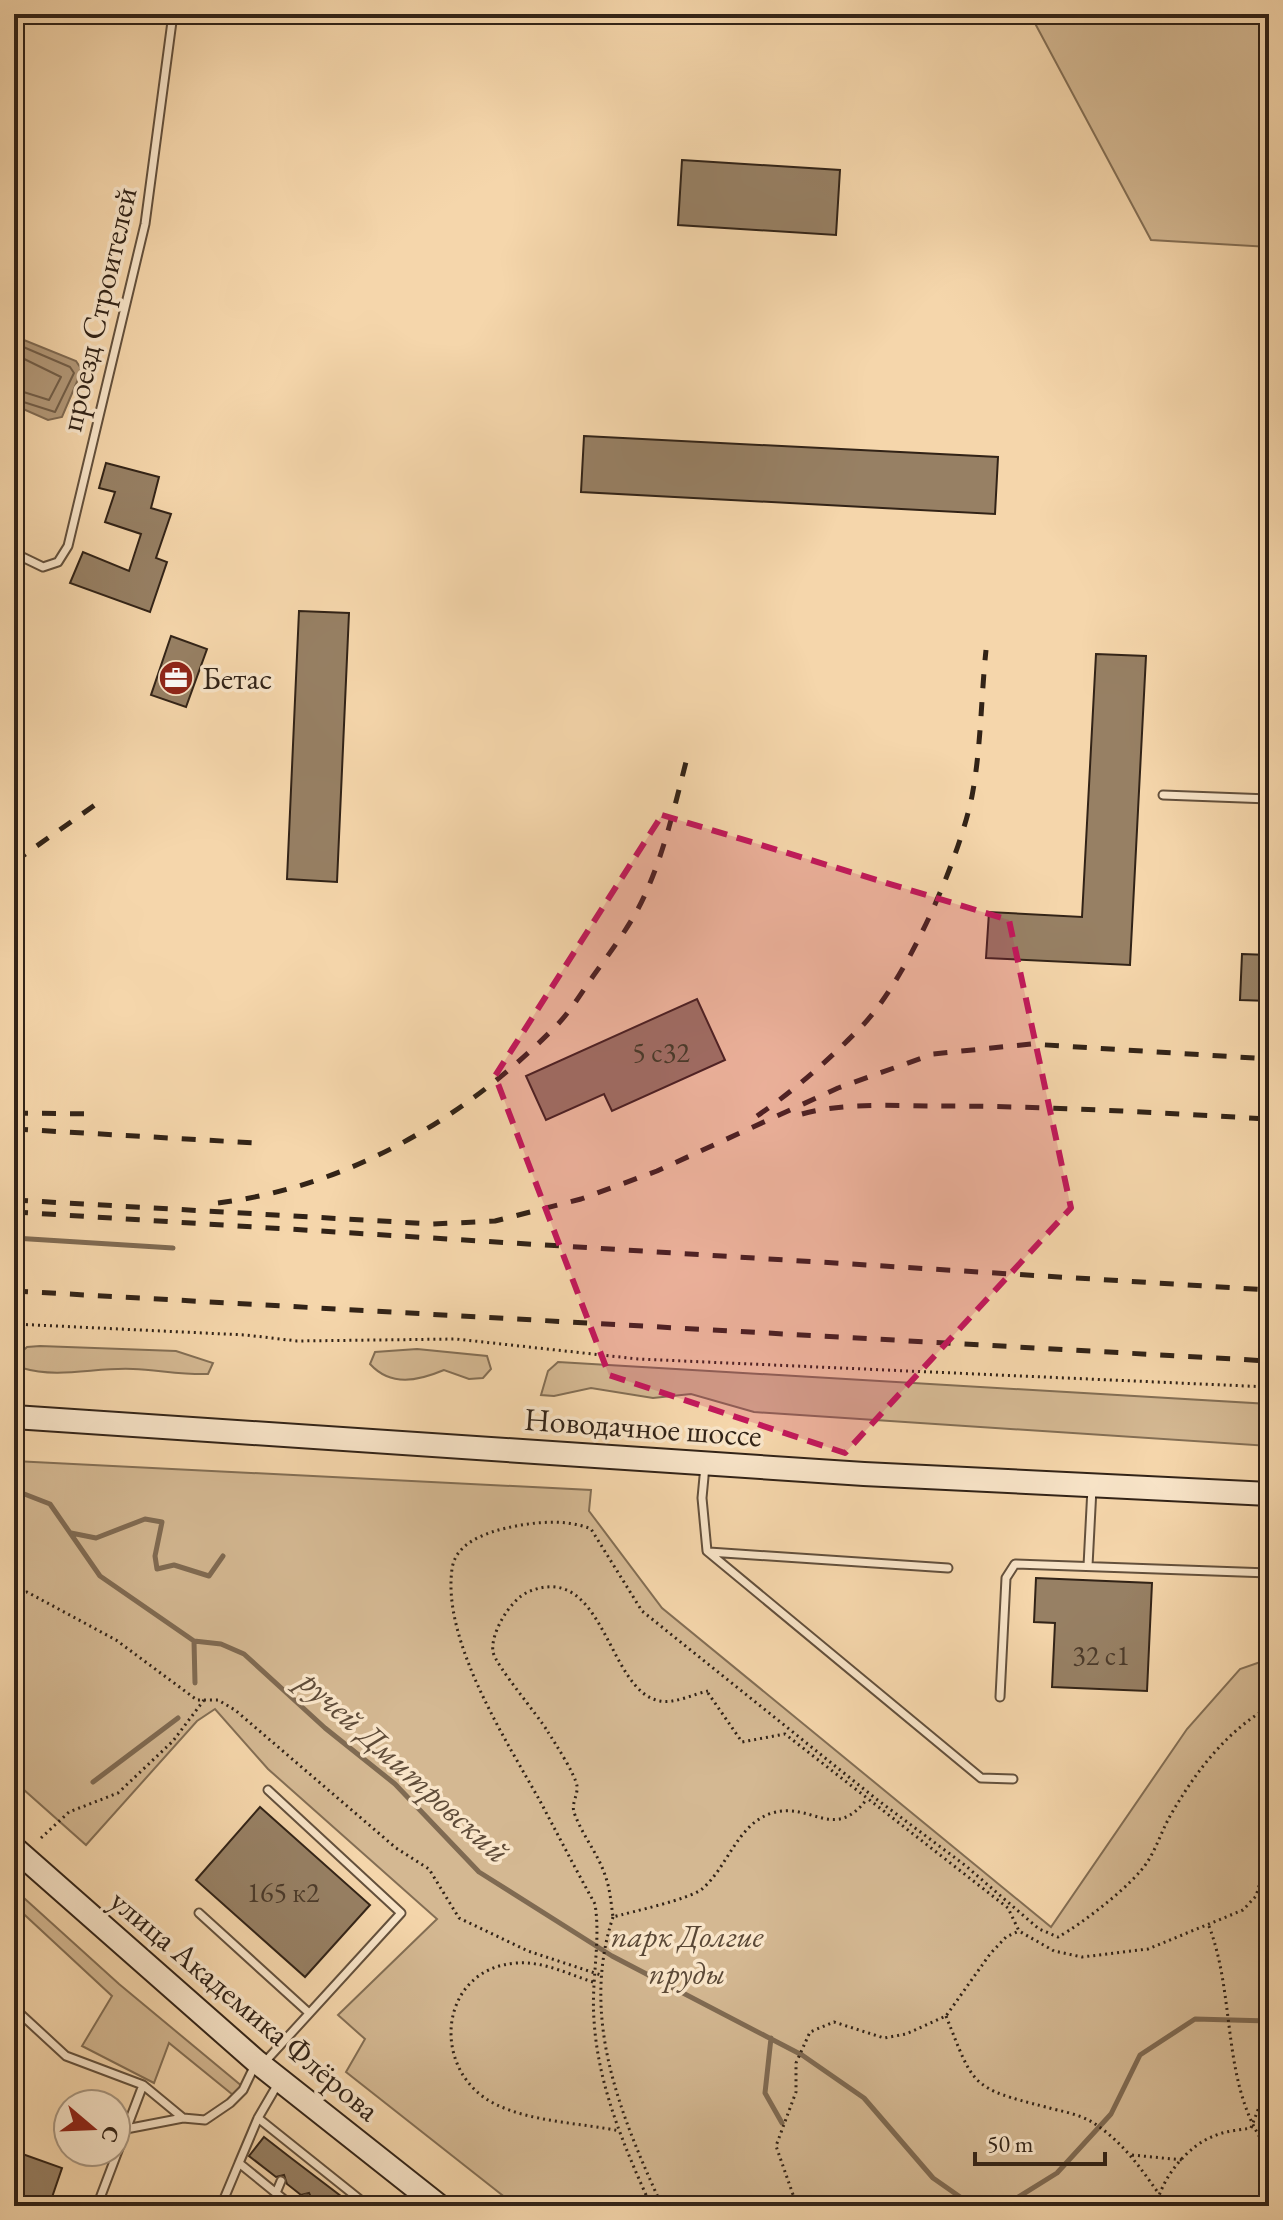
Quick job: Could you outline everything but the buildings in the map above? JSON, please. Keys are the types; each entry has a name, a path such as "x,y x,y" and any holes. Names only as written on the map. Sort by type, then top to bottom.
{"street":[{"name":"Новодачное шоссе","path":"14,1417 706,1463 1269,1494"},
{"name":"улица Академика Флёрова","path":"14,1848 259,2063 439,2206"}],"lane":[{"name":"проезд Строителей","path":"14,553 43,567 58,562 68,546 145,224 173,14"},
{"path":"1163,795 1269,799"},
{"path":"706,1463 702,1498 707,1551 981,1778 1013,1779"},
{"path":"1088,1566 1092,1485"},
{"path":"707,1551 948,1568"},
{"path":"1000,1697 1008,1570 1023,1562 1269,1573"},
{"path":"132,2128 183,2118 205,2120 237,2098 259,2063 401,1913 268,1790"},
{"path":"199,1913 308,2012"},
{"path":"14,2008 66,2056 143,2085 183,2118"},
{"path":"221,2206 258,2118 281,2080"},
{"path":"132,2113 143,2085"},
{"path":"258,2118 319,2167 340,2189 368,2206"},
{"path":"291,2158 295,2148"},
{"path":"239,2163 292,2206"},
{"path":"315,2176 319,2167"},
{"path":"97,2206 111,2168"},
{"path":"276,2193 281,2181"}],"path":[{"path":"14,1324 246,1335 297,1341 456,1339 638,1359 1269,1387"},
{"path":"651,2206 602,2086 593,1982 599,1934 595,1904 479,1691 461,1636 452,1600 452,1567 458,1553 477,1537 509,1527 552,1523 579,1524 591,1529 642,1611 875,1798 966,1866 1039,1929 1058,1937 1076,1928 1147,1863 1172,1812 1204,1764 1236,1729 1269,1707"},
{"path":"662,2206 630,2137 611,2080 600,2018 602,1960 613,1917 605,1875 574,1813 577,1785 548,1731 494,1657 494,1641 503,1618 522,1594 538,1587 553,1587 575,1596 593,1611 622,1668 633,1682 656,1700 664,1702 708,1692 742,1742 785,1734 1008,1908 1019,1931 1054,1951 1082,1957 1148,1949 1243,1910 1256,1896 1269,1853"},
{"path":"15,1592 27,1592 116,1640 150,1662 169,1682 204,1700 218,1700 235,1710 396,1848 429,1869 459,1918 528,1951 593,1975 601,1975"},
{"path":"41,1838 69,1812 118,1793 173,1741 204,1700"},
{"path":"613,1917 700,1891 752,1822 774,1812 798,1812 839,1822 855,1814 867,1799"},
{"path":"1208,1925 1218,1951 1235,2071 1251,2128 1269,2151"},
{"path":"797,2206 776,2146 796,2092 796,2063 810,2032 834,2022 884,2038 906,2034 946,2016 990,1954 1006,1937 1019,1931"},
{"path":"593,1982 549,1967 515,1963 495,1967 475,1978 459,1998 449,2030 451,2058 469,2082 493,2103 524,2113 620,2131"},
{"path":"946,2016 962,2061 979,2083 995,2095 1091,2121 1132,2155 1159,2194"},
{"path":"1251,2128 1261,2102 1269,2096"},
{"path":"1156,2206 1159,2194 1183,2160 1214,2136 1251,2128"},
{"path":"1132,2155 1183,2160"}],"highlighted area":[{"path":"662,815 1009,920 1071,1208 845,1453 609,1375 495,1076"}],"green space":[{"path":"1030,14 1269,14 1269,247 1151,240"},
{"path":"27,1347 176,1351 213,1363 208,1374 119,1369 50,1373 22,1368 16,1357"},
{"path":"417,1349 487,1356 491,1369 483,1378 469,1379 444,1370 405,1380 387,1376 370,1364 375,1352"},
{"path":"558,1362 1269,1404 1269,1446 754,1412 691,1394 653,1398 591,1388 554,1396 541,1395 548,1371"},
{"name":"парк Долгие пруды","path":"14,1461 591,1490 589,1511 662,1608 1051,1927 1187,1729 1240,1669 1269,1659 1269,2206 516,2206 346,2072 365,2039 338,2015 437,1919 268,1769 215,1709 197,1721 86,1845 14,1781"},
{"path":"14,1889 119,1984 243,2087 233,2095 169,2043 154,2083 82,2046 112,1996 14,1905"}],"water":[{"path":"14,336 76,361 82,370 62,417 48,420 14,405"}],"waterway":[{"path":"14,1238 173,1248"},
{"name":"ручей Дмитровский","path":"14,1490 50,1504 100,1576 194,1641 221,1644 244,1654 325,1728 395,1784 479,1872 612,1956 802,2055 864,2098 933,2178 973,2206"},
{"path":"71,1533 96,1538 145,1519 162,1522 155,1556 157,1569 174,1565 209,1576 223,1556"},
{"path":"194,1641 195,1683"},
{"path":"93,1782 178,1718"},
{"path":"1004,2206 1057,2173 1111,2114 1140,2055 1195,2019 1269,2021"},
{"path":"771,2038 765,2093 782,2123"}],"railway":[{"path":"757,1116 812,1073 863,1025 897,978 930,916 956,852 972,796 986,650"},
{"path":"218,1203 266,1195 358,1164 443,1119 521,1060 567,1014 636,912 659,859 686,762"},
{"path":"14,862 102,800"},
{"path":"14,1200 433,1224 495,1221 581,1199 657,1171 838,1088 933,1054 1031,1044 1269,1059"},
{"path":"802,1114 853,1106 889,1105 1105,1110 1269,1119"},
{"path":"14,1113 95,1114"},
{"path":"14,1129 256,1143"},
{"path":"14,1212 1269,1290"},
{"path":"14,1291 1269,1361"}],"place":[{"name":"Бетас","path":"176,678"}]}
